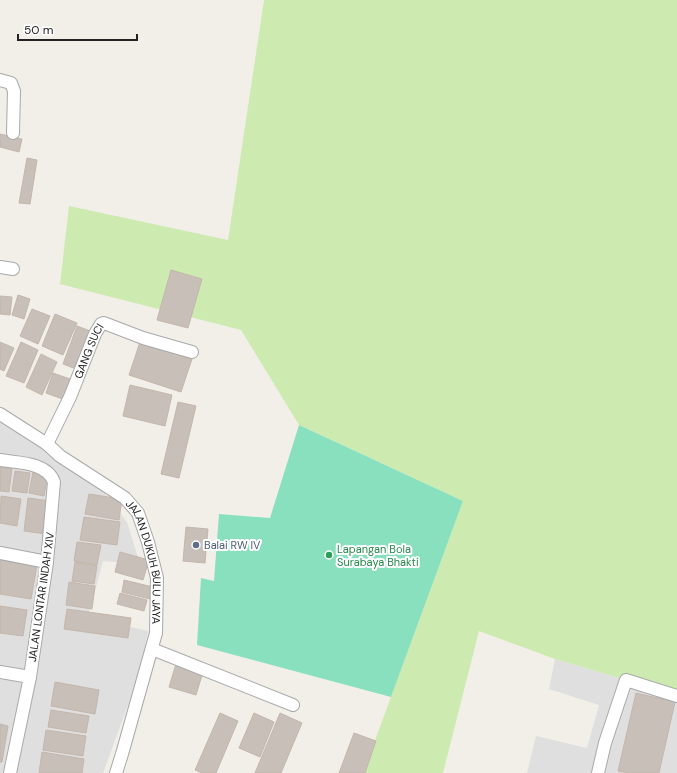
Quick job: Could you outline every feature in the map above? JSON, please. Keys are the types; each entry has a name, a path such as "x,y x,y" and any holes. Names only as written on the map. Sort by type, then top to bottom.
{"street":[{"path":"0,80 11,83 14,91 15,108 13,133"},
{"path":"0,267 13,269"},
{"name":"GANG SUCI","path":"47,444 70,397 95,334 101,324 104,323 143,338 192,352"},
{"name":"JALAN DUKUH BULU JAYA","path":"0,414 47,444 60,456 125,498 138,513 148,542 157,578 156,633 116,773"},
{"name":"JALAN LONTAR INDAH XIV","path":"0,460 40,467 52,476 54,482 48,562 30,677 10,773"},
{"path":"0,553 48,562"},
{"path":"152,649 293,705"},
{"path":"0,672 30,677"},
{"path":"598,773 605,743 626,680 677,696"}],"shaded area":[{"path":"0,422 45,445 104,493 127,522 140,564 103,561 88,617 148,631 139,675 103,773 0,773"},
{"path":"555,659 677,695 677,773 527,773 536,736 587,748 599,705 549,689"}],"green space":[{"path":"264,0 677,0 677,695 555,659 479,631 443,773 363,773 463,501 299,425 241,330 60,284 69,206 228,240"},
{"name":"Lapangan Bola Surabaya Bhakti","path":"299,425 463,501 391,697 197,645 201,578 214,581 219,514 270,518"}],"building":[{"path":"0,134 22,139 19,152 0,147"},
{"path":"27,158 37,160 30,204 19,203"},
{"path":"171,270 202,279 188,328 157,320"},
{"path":"18,295 30,299 24,319 12,315"},
{"path":"0,296 12,297 10,315 0,314"},
{"path":"32,309 50,316 38,344 20,336"},
{"path":"55,314 77,323 63,355 42,346"},
{"path":"77,326 93,332 79,370 63,364"},
{"path":"0,342 14,348 4,371 0,369"},
{"path":"21,342 38,350 24,383 6,376"},
{"path":"140,342 192,359 181,392 129,375"},
{"path":"41,354 57,362 42,395 26,387"},
{"path":"53,373 73,380 65,400 46,393"},
{"path":"130,385 172,395 165,426 123,416"},
{"path":"178,402 196,406 179,478 161,474"},
{"path":"0,467 12,468 9,492 0,491"},
{"path":"15,471 30,473 27,493 12,491"},
{"path":"33,472 48,475 44,496 29,493"},
{"path":"89,494 122,499 119,520 85,514"},
{"path":"1,496 21,499 17,526 0,523"},
{"path":"28,498 51,501 46,534 24,531"},
{"path":"84,517 120,522 117,545 80,540"},
{"name":"Balai RW IV","path":"186,527 208,529 205,563 183,561"},
{"path":"77,542 101,545 97,565 74,561"},
{"path":"120,552 149,560 143,580 115,572"},
{"path":"0,559 37,565 31,599 0,594"},
{"path":"75,562 97,566 94,584 72,581"},
{"path":"124,580 153,587 150,599 122,592"},
{"path":"69,582 95,586 92,609 66,605"},
{"path":"120,593 147,600 144,611 117,604"},
{"path":"0,606 27,610 23,636 0,633"},
{"path":"67,609 131,618 128,638 64,629"},
{"path":"176,664 203,672 196,695 169,687"},
{"path":"55,682 99,690 95,714 51,706"},
{"path":"636,693 675,702 659,773 629,773 618,771"},
{"path":"51,710 89,716 86,733 48,727"},
{"path":"220,713 238,721 216,773 202,773 195,770"},
{"path":"254,713 274,722 260,757 239,748"},
{"path":"280,713 302,723 281,773 255,773"},
{"path":"0,724 8,726 2,762 0,762"},
{"path":"46,730 86,736 83,756 43,750"},
{"path":"354,733 376,741 365,773 339,773"},
{"path":"42,752 84,759 82,773 39,773"}],"place":[{"name":"Balai RW IV","path":"196,545"},
{"name":"Lapangan Bola Surabaya Bhakti","path":"329,555"}]}
